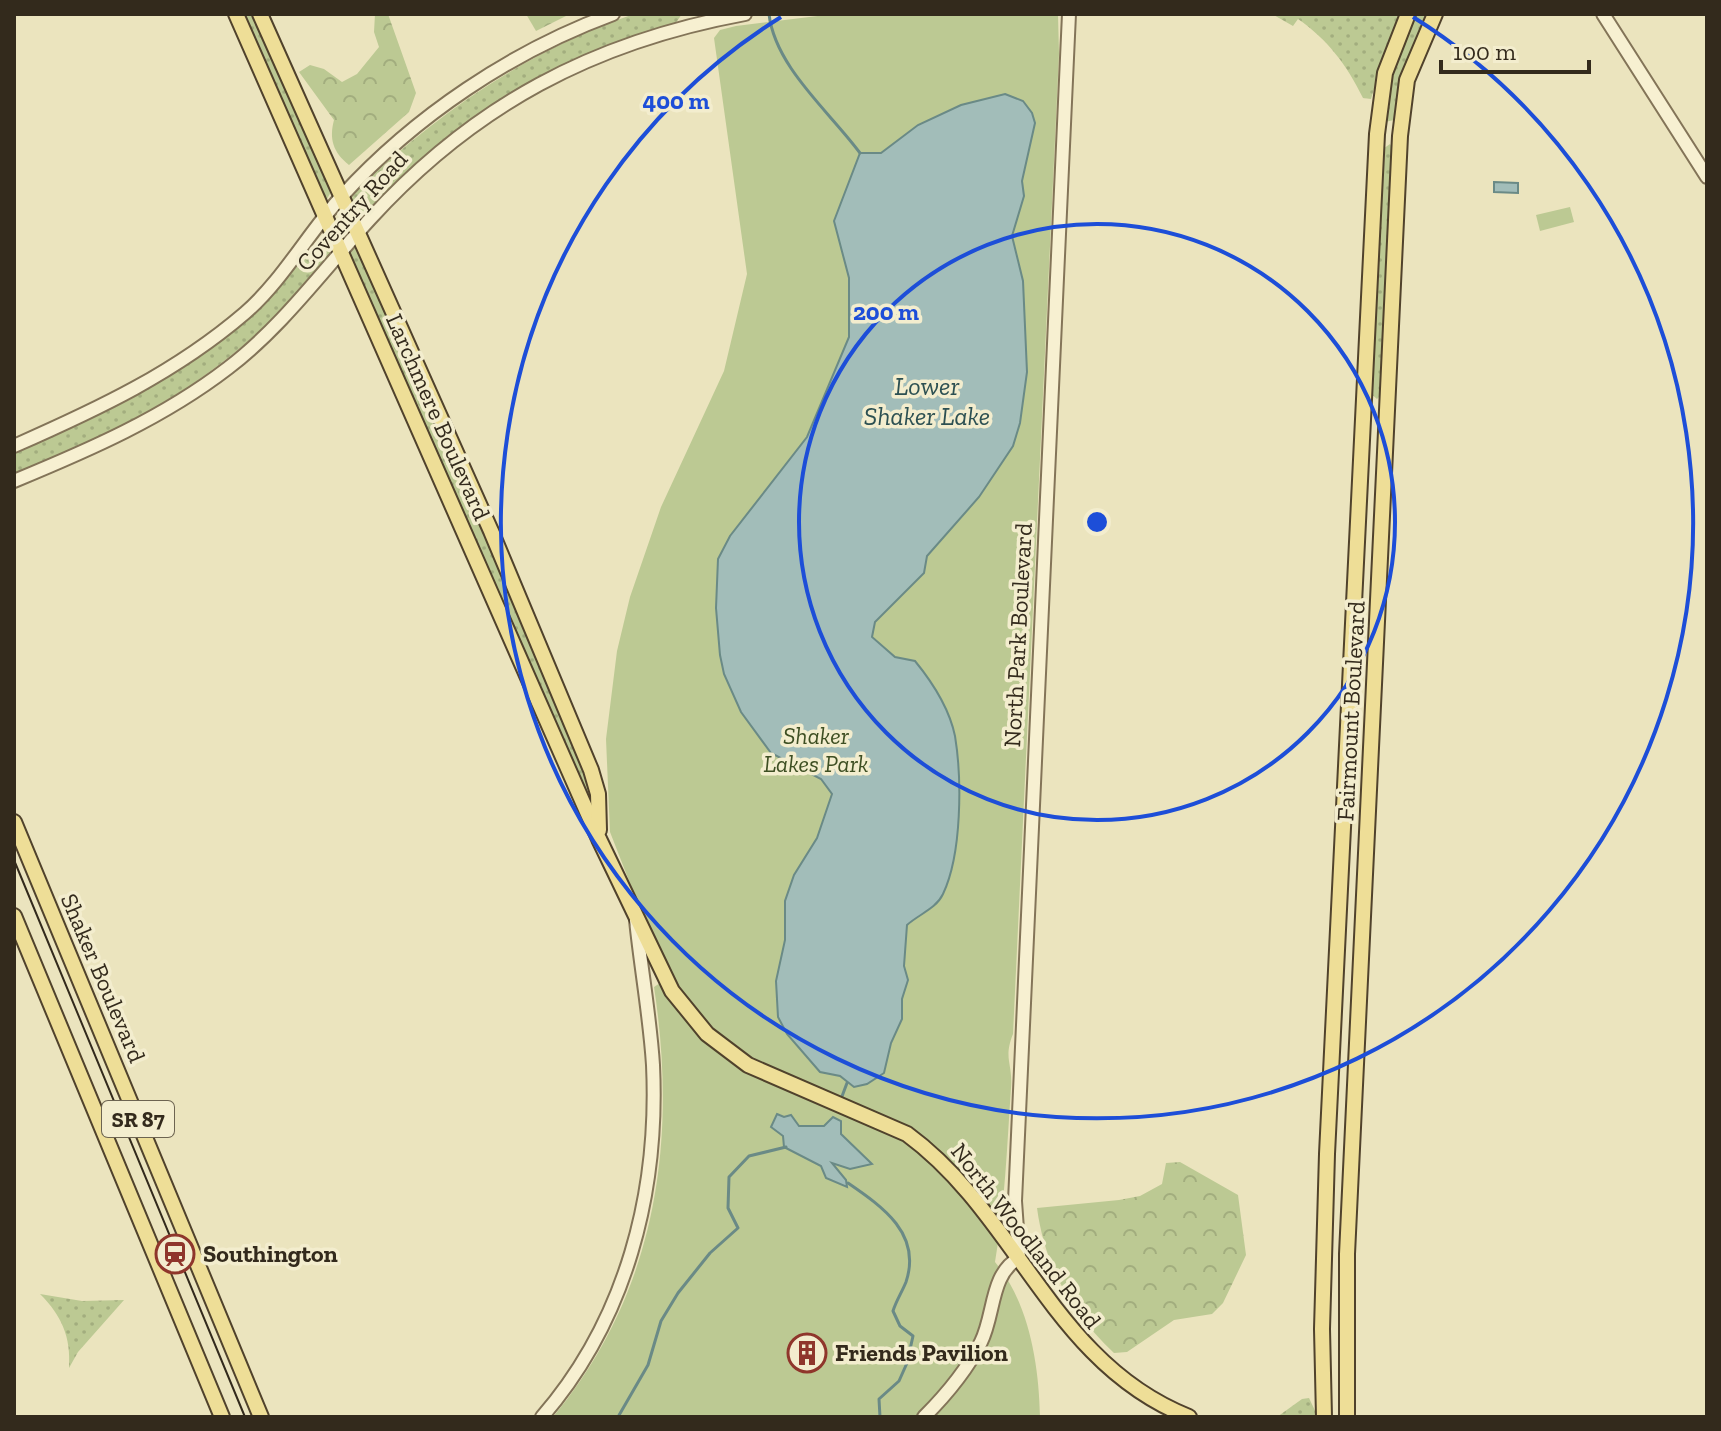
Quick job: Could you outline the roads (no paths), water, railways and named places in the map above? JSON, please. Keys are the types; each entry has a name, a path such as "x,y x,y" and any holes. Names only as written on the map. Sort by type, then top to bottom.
{"main road":[{"name":"Larchmere Boulevard","path":"236,14 636,920"},
{"name":"Larchmere Boulevard","path":"260,14 491,531 569,720 598,794 599,839"},
{"name":"Fairmount Boulevard","path":"1324,1417 1322,1329 1327,1154 1377,134 1385,73 1408,14"},
{"name":"Fairmount Boulevard","path":"1347,1417 1347,1254 1400,136 1407,80 1435,14"},
{"path":"551,730 569,720"},
{"name":"Shaker Boulevard","path":"14,822 261,1417"},
{"name":"SR 87","path":"14,916 222,1417"},
{"name":"North Woodland Road","path":"636,920 672,991 707,1034 748,1065 907,1134 952,1171 1019,1258 1063,1322 1098,1360 1139,1392 1189,1417"}],"street":[{"name":"Coventry Road","path":"14,446 114,402 196,352 248,311 343,195 393,148 472,86 549,41 613,14"},
{"name":"Coventry Road","path":"14,481 100,445 156,416 204,385 267,333 358,232 444,146 528,88 628,44 697,23 745,14"},
{"name":"North Park Boulevard","path":"1019,1258 1015,1201 1069,14"},
{"path":"1603,14 1707,177"},
{"path":"542,1417 574,1375 606,1323 638,1232 652,1123 653,1068 636,920"},
{"path":"924,1417 973,1357 991,1317 999,1277 1019,1258"}],"water":[{"name":"Lower Shaker Lake","path":"1005,94 1023,101 1035,123 1022,181 1024,196 1012,236 1023,281 1027,372 1020,423 1013,446 979,497 927,556 924,573 875,622 872,637 895,657 915,661 949,715 959,773 959,816 954,858 940,899 907,925 904,966 908,980 902,999 902,1019 891,1043 884,1073 867,1084 854,1087 840,1076 820,1072 787,1034 778,1017 776,981 785,940 785,901 794,875 817,838 832,794 821,779 771,753 741,712 724,674 720,655 716,608 718,559 730,536 807,437 849,337 849,278 834,221 860,153 881,153 918,125 961,105"},
{"path":"1494,182 1518,183 1518,193 1494,192"},
{"path":"777,1114 784,1117 791,1115 799,1126 824,1126 833,1117 841,1121 841,1134 872,1164 850,1169 832,1163 846,1180 847,1187 826,1178 821,1166 784,1147 783,1136 771,1127"}],"waterway":[{"path":"769,14 773,34 793,70 860,153"},
{"path":"841,1099 847,1083"},
{"path":"618,1417 648,1365 661,1321 678,1293 710,1253 738,1228 728,1208 729,1177 749,1156 786,1147"},
{"path":"848,1183 886,1212 904,1236 909,1250 906,1282 893,1311 900,1326 913,1336 899,1381 879,1399 880,1417"}],"tram line":[{"path":"14,860 245,1417"}],"place":[{"name":"Southington","path":"175,1254"},
{"name":"Friends Pavilion","path":"807,1353"}],"park label":[{"name":"Shaker Lakes Park","path":"816,750"}]}
